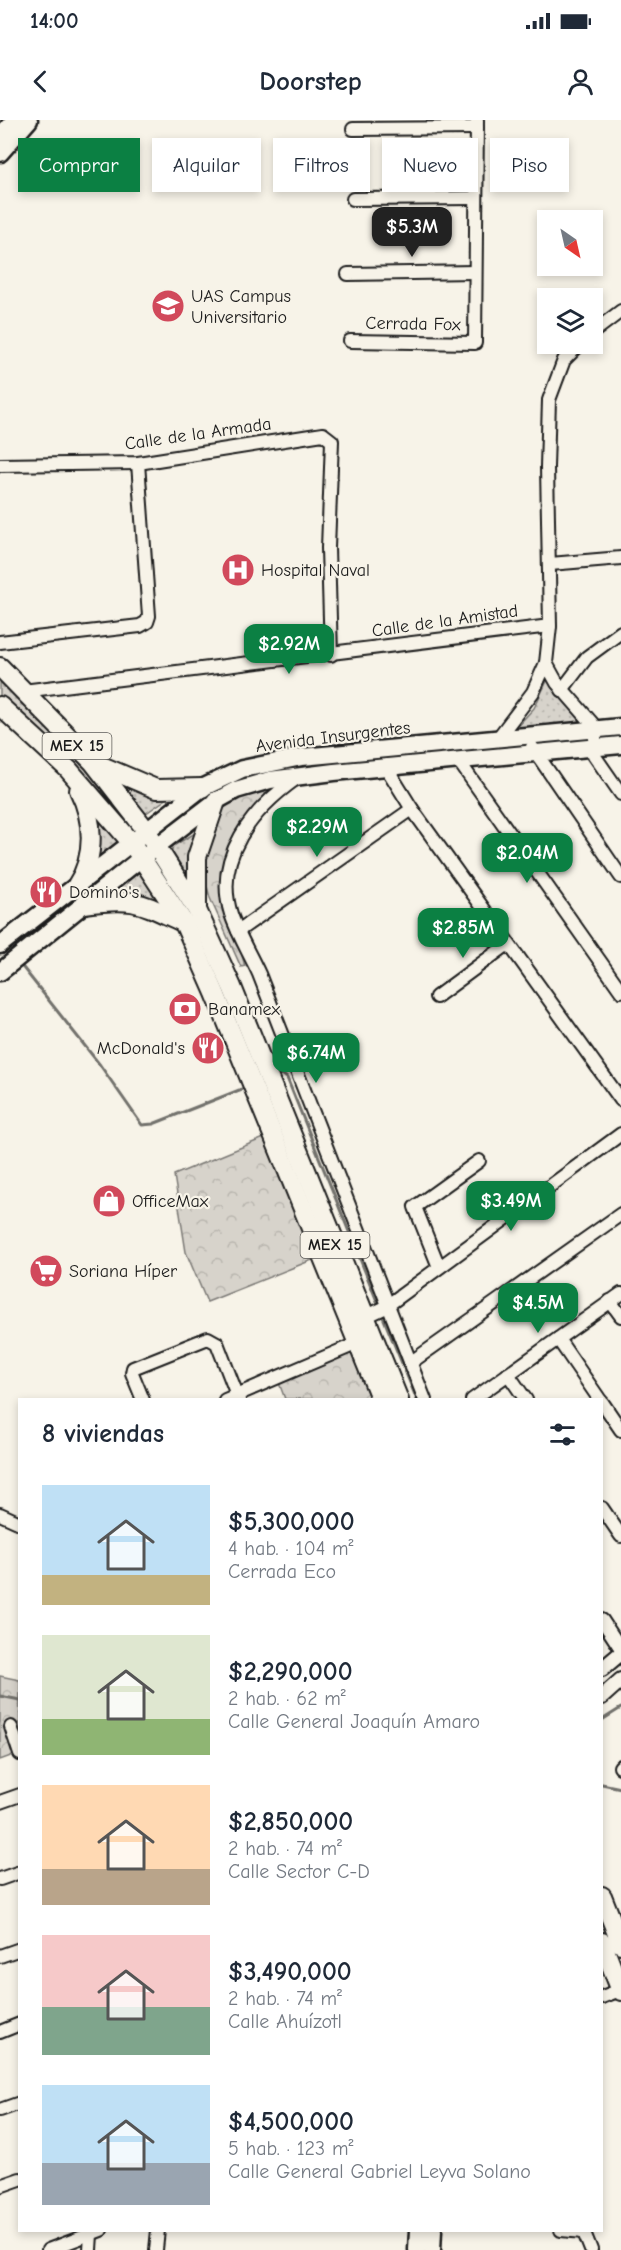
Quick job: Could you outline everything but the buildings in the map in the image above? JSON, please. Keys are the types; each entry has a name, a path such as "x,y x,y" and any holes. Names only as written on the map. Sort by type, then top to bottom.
{"main road":[{"path":"0,137 14,120"},
{"path":"0,153 29,120"},
{"name":"MEX 15","path":"0,667 93,762 146,830 150,852 184,923 224,990"},
{"name":"MEX 15","path":"0,706 68,769 131,842 150,852 197,910 224,990 380,1398"},
{"name":"Avenida Insurgentes","path":"4,942 202,788 242,769 330,754 621,727"},
{"name":"Avenida Insurgentes","path":"2,970 216,801 250,786 334,772 621,745"},
{"path":"330,754 334,772"},
{"path":"93,762 156,789 202,788"},
{"path":"68,769 86,804 90,836 91,852 86,870 76,885"},
{"path":"197,910 197,857 216,801"},
{"path":"84,904 119,899 132,901 154,908 184,923"},
{"name":"MEX 15","path":"264,1093 378,1311 399,1398"},
{"path":"603,1899 621,1944"},
{"path":"603,1945 621,1991"},
{"path":"417,2250 418,2232"},
{"path":"432,2250 433,2232"}],"street":[{"path":"348,274 475,272 477,124 353,129"},
{"path":"353,199 476,198"},
{"name":"Cerrada Fox","path":"350,341 475,343 475,272"},
{"path":"603,325 621,311"},
{"path":"498,738 533,692 546,663 550,626 547,467 549,400 564,360 570,354"},
{"name":"Calle de la Armada","path":"0,465 138,463 323,434 329,436 332,441 328,548 331,655"},
{"path":"0,642 140,626 147,622 149,616 138,463"},
{"path":"550,564 621,558"},
{"name":"Calle de la Amistad","path":"23,692 550,626"},
{"path":"562,690 587,657 621,632"},
{"path":"546,663 562,690 592,723 597,748 594,755 621,794"},
{"path":"528,737 534,754 621,877"},
{"path":"458,760 621,990"},
{"path":"386,767 412,809 621,1100"},
{"name":"Avenida Insurgentes","path":"297,777 263,805 240,836 231,856 227,875 228,896 238,931 259,974 378,1311 411,1363 424,1398"},
{"path":"238,931 412,809"},
{"path":"436,997 508,944"},
{"path":"378,1311 621,1134"},
{"path":"439,1267 415,1207 417,1203 479,1161"},
{"path":"411,1363 621,1214"},
{"path":"475,1398 616,1297 621,1316"},
{"path":"142,1398 132,1373 133,1368 208,1338 214,1339 238,1397 358,1343"},
{"path":"558,1339 599,1398"},
{"path":"508,1374 525,1398"},
{"path":"603,1404 621,1430"},
{"path":"603,1509 621,1536"},
{"path":"0,1514 18,1522"},
{"path":"603,1622 621,1651 603,1668"},
{"path":"603,1696 621,1680"},
{"path":"11,1726 18,1750"},
{"path":"0,1802 18,1796"},
{"path":"0,1879 18,1873"},
{"path":"0,1956 18,1950"},
{"path":"603,1997 621,1991"},
{"path":"0,2032 18,2025"},
{"path":"0,2110 18,2104"},
{"path":"0,2187 18,2180"},
{"path":"156,2250 158,2232"},
{"path":"584,2232 591,2250"},
{"path":"48,2250 96,2233"},
{"path":"90,2250 96,2233"}],"green space":[{"path":"549,677 589,725 511,733 534,708"},
{"path":"0,682 88,770 126,818 111,801 0,698"},
{"path":"116,779 172,795 142,816"},
{"path":"264,788 266,798 236,838 226,901 245,966 241,967 210,898 202,866 221,811 235,799"},
{"path":"94,807 122,843 97,863"},
{"path":"197,832 189,882 171,853 173,846"},
{"path":"123,859 127,861 19,946 15,945 14,941"},
{"path":"138,870 142,870 161,899 159,903 113,890"},
{"path":"264,1138 317,1258 207,1302 186,1252 174,1175"},
{"path":"356,1346 380,1398 285,1398 279,1383"},
{"path":"0,1676 18,1680 18,1753 0,1760"}],"waterway":[{"path":"20,964 100,1065 142,1125 153,1124 247,1087"},
{"path":"275,1076 282,1074 287,1078 379,1306"},
{"path":"381,1312 416,1398"},
{"path":"0,1696 18,1700"},
{"path":"603,1719 621,1708"},
{"path":"603,1784 621,1788"}],"place":[{"name":"UAS Campus Universitario","path":"168,306"},
{"name":"Hospital Naval","path":"238,570"},
{"name":"Domino's","path":"46,892"},
{"name":"Banamex","path":"185,1009"},
{"name":"McDonald's","path":"208,1048"},
{"name":"OfficeMax","path":"109,1201"},
{"name":"Soriana Híper","path":"46,1271"}]}
